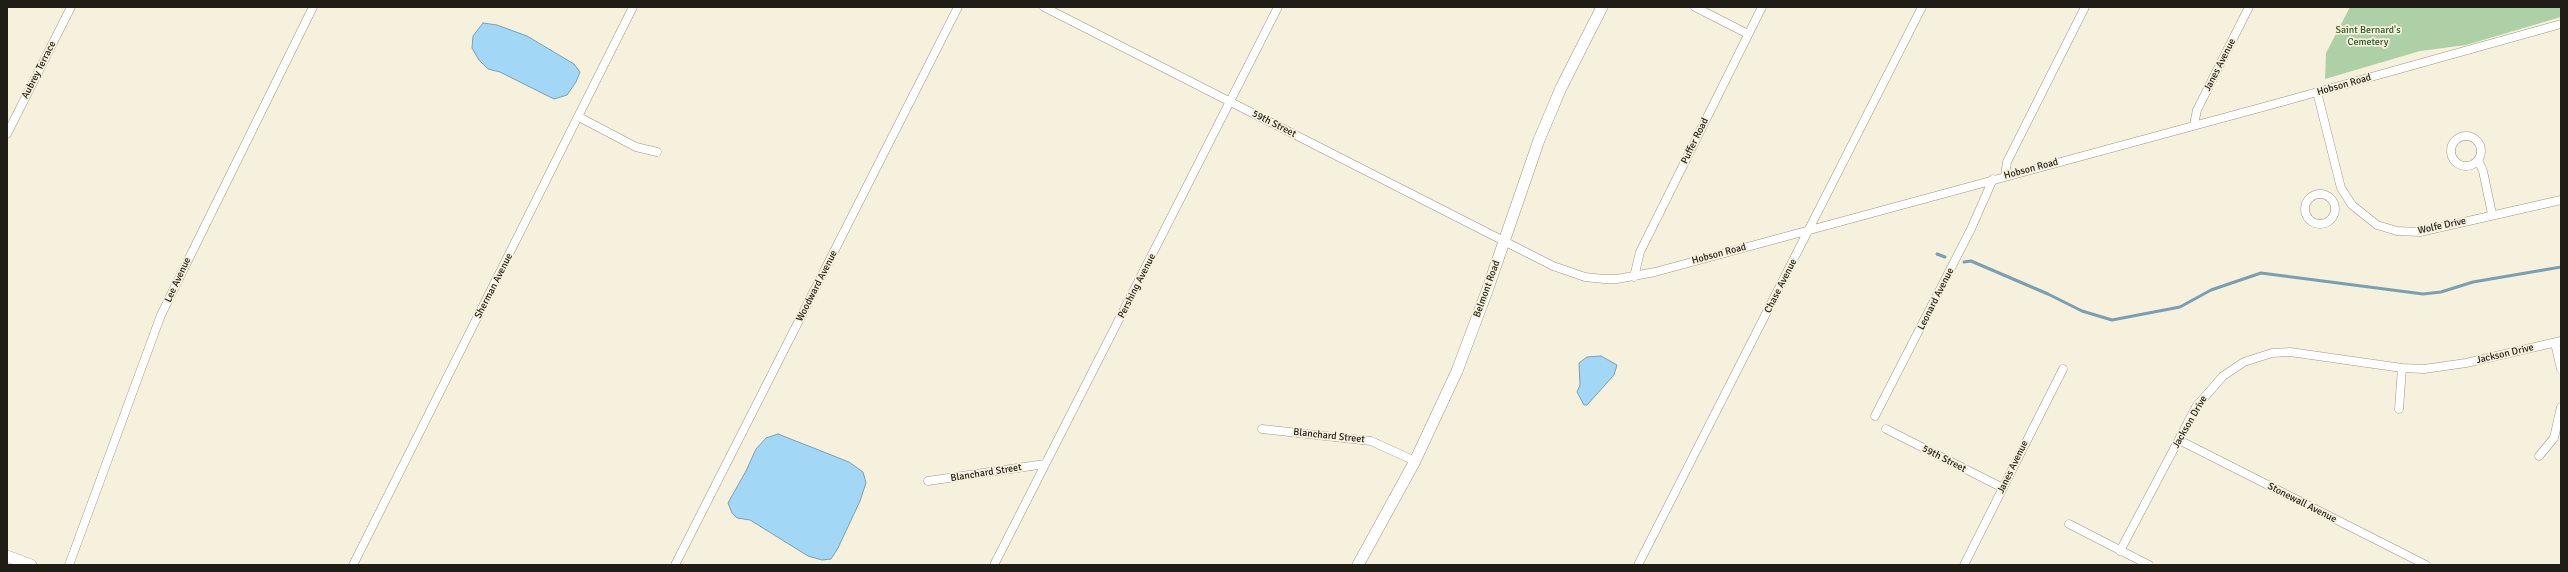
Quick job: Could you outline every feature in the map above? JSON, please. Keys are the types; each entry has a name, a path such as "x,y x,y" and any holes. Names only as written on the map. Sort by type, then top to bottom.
{"main road":[{"name":"Belmont Road","path":"1358,565 1415,461 1457,371 1539,140 1561,88 1602,7"},
{"path":"7,557 31,565"}],"street":[{"name":"Aubrey Terrace","path":"7,134 71,7"},
{"name":"Lee Avenue","path":"69,565 161,315 313,7"},
{"name":"Sherman Avenue","path":"353,565 634,7"},
{"name":"Woodward Avenue","path":"675,565 958,7"},
{"name":"59th Street","path":"1044,7 1504,241"},
{"name":"Pershing Avenue","path":"994,565 1278,7"},
{"path":"1695,7 1748,34"},
{"name":"Puffer Road","path":"1634,277 1640,252 1762,7"},
{"name":"Chase Avenue","path":"1638,565 1922,7"},
{"path":"2005,176 2007,162 2085,7"},
{"name":"Janes Avenue","path":"2194,125 2197,110 2249,7"},
{"name":"Hobson Road","path":"1504,241 1553,266 1585,277 1617,280 1634,277 2317,92 2561,24"},
{"name":"Wolfe Drive","path":"2317,92 2341,188 2346,197 2367,219 2381,227 2397,231 2420,232 2492,214 2561,200"},
{"path":"579,118 636,147 657,152"},
{"path":"2478,160 2492,214"},
{"name":"Leonard Avenue","path":"1875,416 1972,229 1993,179"},
{"path":"2333,203 2346,197"},
{"path":"2558,342 2561,369"},
{"name":"Jackson Drive","path":"2120,550 2196,407 2212,386 2236,367 2272,353 2303,353 2402,368 2424,369 2460,364 2558,342"},
{"path":"2399,409 2402,368"},
{"name":"Janes Avenue","path":"1964,565 2063,369"},
{"path":"2539,456 2554,438 2561,407"},
{"name":"Blanchard Street","path":"1262,429 1371,441 1415,461"},
{"name":"59th Street","path":"1886,429 2003,488"},
{"name":"Stonewall Avenue","path":"2179,440 2426,565"},
{"name":"Blanchard Street","path":"928,481 1045,464"},
{"path":"2069,524 2149,565"}],"green space":[{"name":"Saint Bernard's Cemetery","path":"2350,7 2561,7 2561,17 2466,45 2420,51 2325,79 2326,53"}],"water":[{"path":"483,23 497,25 527,36 574,64 580,72 576,82 567,95 554,99 500,72 488,69 479,60 472,48 473,36"},
{"path":"1601,356 1617,365 1614,375 1587,405 1584,405 1577,392 1580,385 1579,363 1587,357"},
{"path":"778,434 849,462 863,472 866,483 860,501 838,548 831,559 822,560 808,556 750,520 737,518 732,513 728,503 746,471 756,449 766,438"}],"waterway":[{"path":"1937,254 1945,257"},
{"path":"1964,262 1971,261 2048,294 2082,311 2112,320 2180,307 2211,290 2261,273 2423,294 2441,292 2473,282 2561,267"}]}
